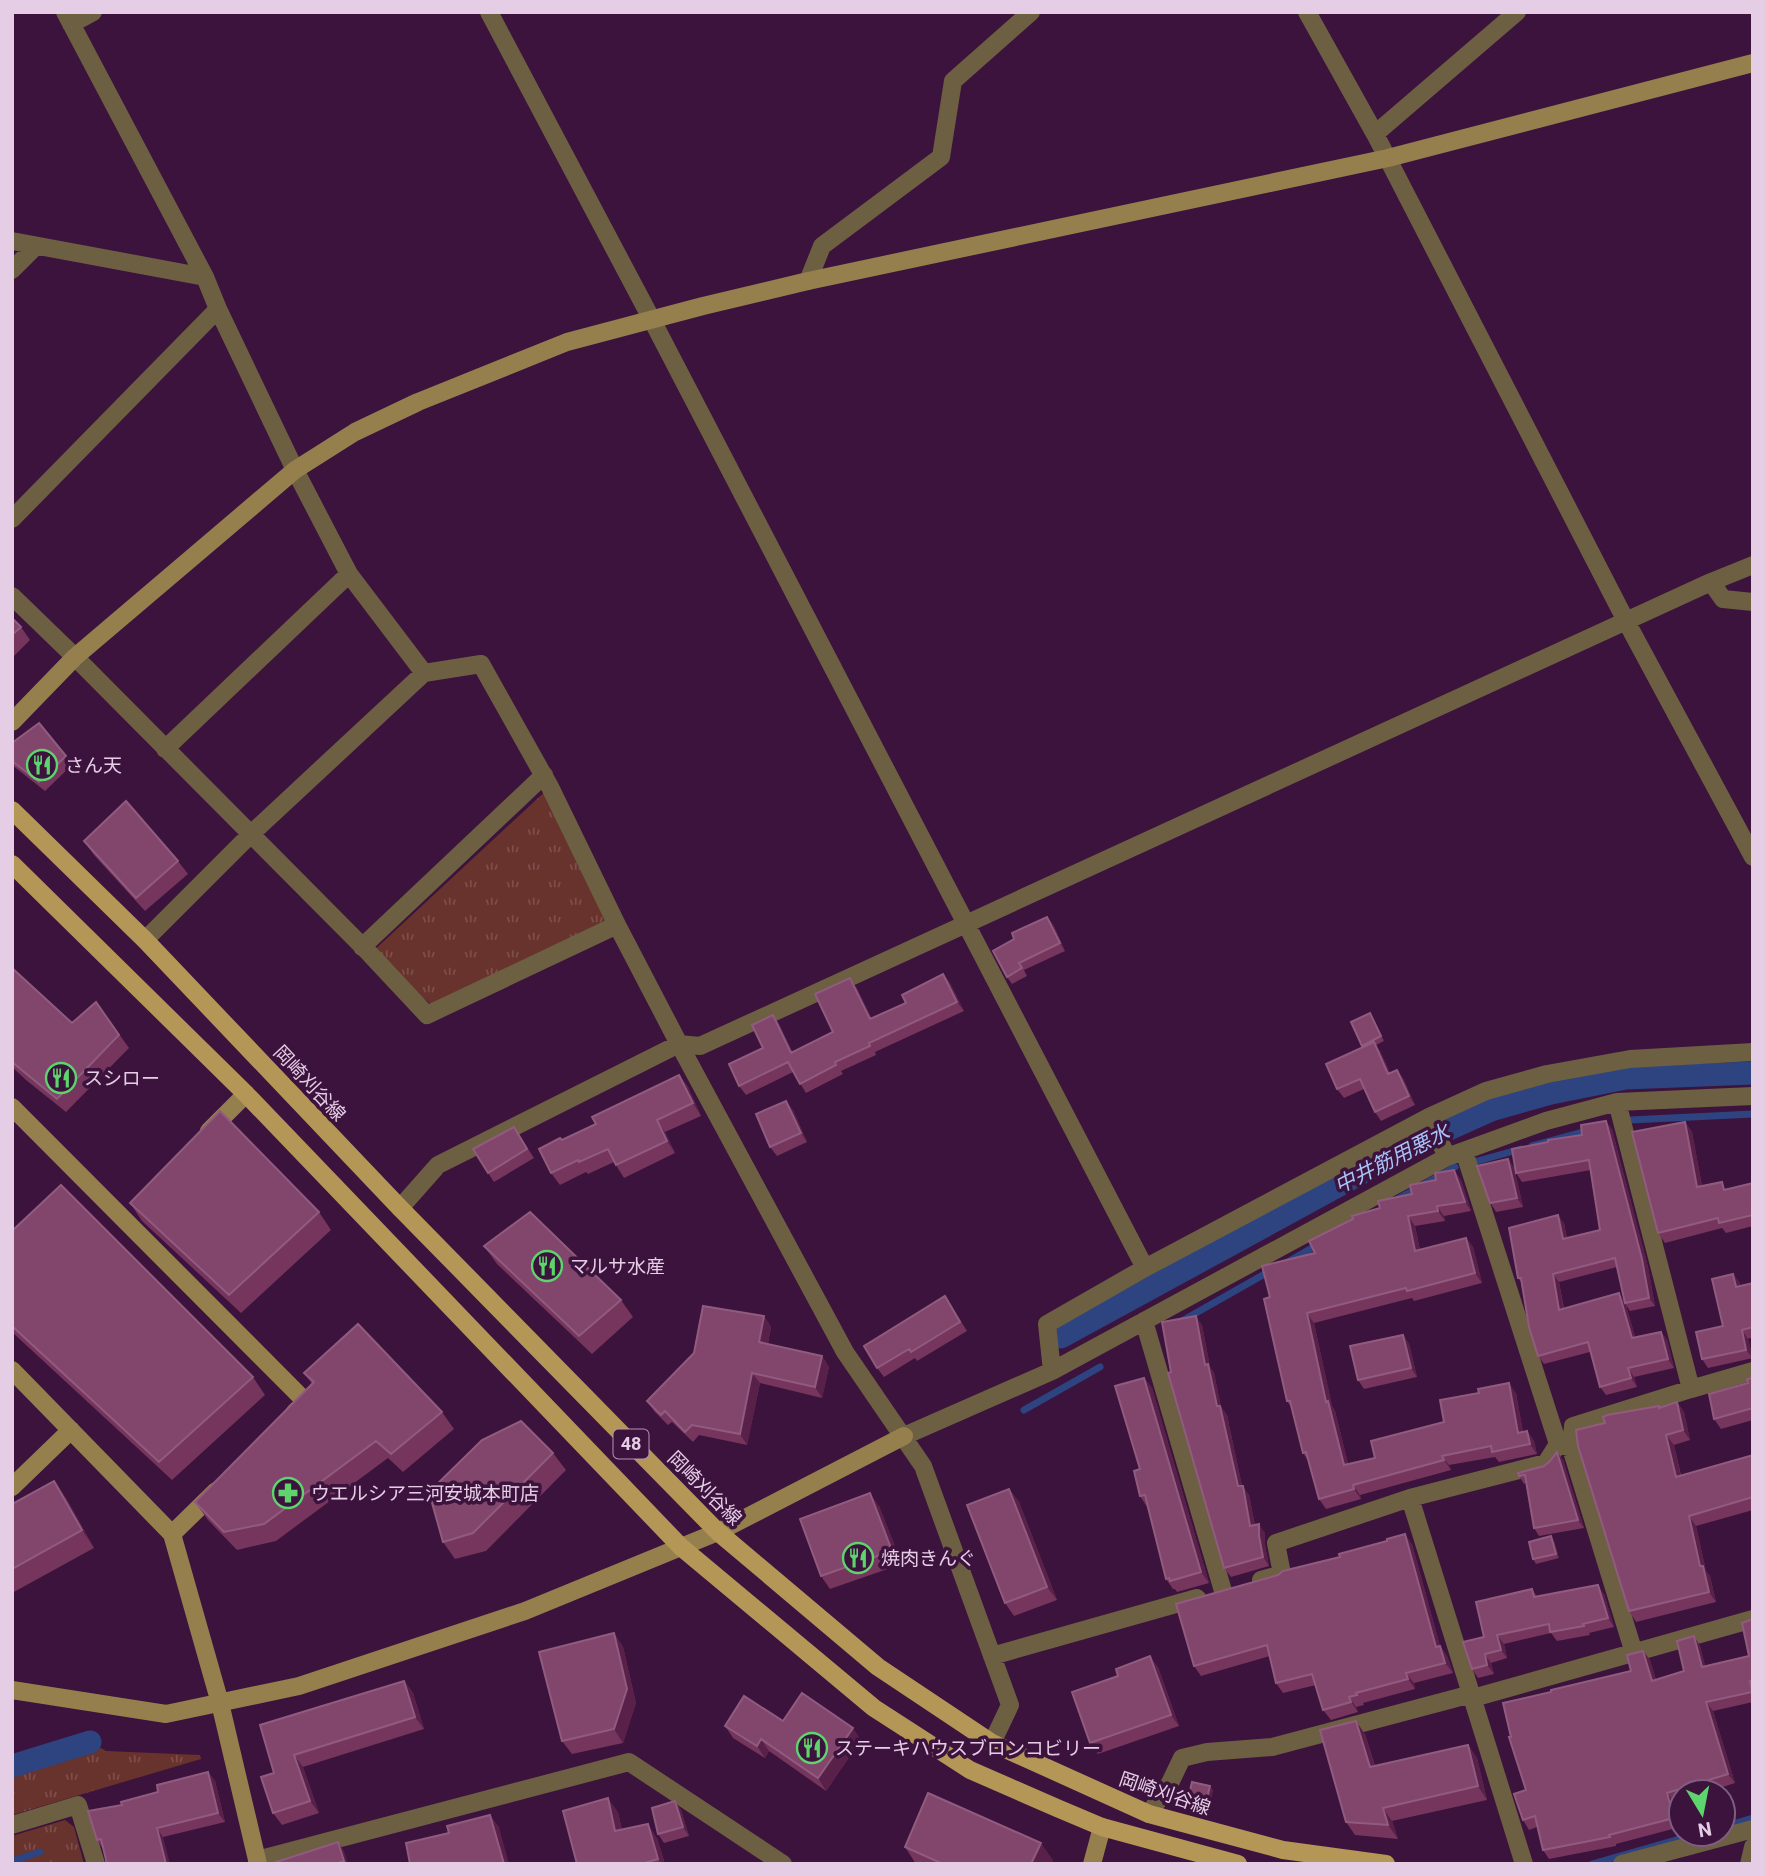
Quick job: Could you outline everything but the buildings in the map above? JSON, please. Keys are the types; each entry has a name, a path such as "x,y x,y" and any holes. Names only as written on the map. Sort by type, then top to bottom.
{"main road":[{"name":"岡崎刈谷線","path":"12,810 145,940 400,1209 718,1532 878,1667 992,1743 1149,1814 1283,1850 1386,1864"},
{"name":"48","path":"12,864 246,1094 681,1547 874,1708 970,1770 1102,1827 1238,1864"}],"street":[{"path":"93,12 68,18 205,276 295,470 349,574 424,673"},
{"path":"489,12 1145,1268"},
{"path":"808,281 822,246 941,157 953,81 1031,12"},
{"path":"1307,12 1388,158 1626,621 1753,857"},
{"path":"1375,134 1517,12"},
{"path":"12,722 75,657 295,470 355,432 418,402 566,342 808,281 1388,158 1753,63"},
{"path":"12,242 205,276"},
{"path":"12,270 35,247"},
{"path":"12,519 218,309"},
{"path":"400,1209 438,1165 679,1044 700,1045 1753,565"},
{"path":"165,748 349,574"},
{"path":"1711,582 1723,599 1753,602"},
{"path":"12,596 251,834 427,1015 617,925"},
{"path":"145,940 251,834 424,673 481,664 544,775 679,1044 845,1352 923,1466 1010,1706 992,1743"},
{"path":"362,947 544,775"},
{"path":"1052,1371 1047,1324 1145,1268 1429,1117 1486,1091 1548,1074 1630,1059 1753,1052"},
{"path":"199,1142 246,1094"},
{"path":"12,1690 166,1714 299,1686 525,1611 718,1532 904,1436 1052,1371 1455,1154 1546,1121 1617,1102 1753,1096"},
{"path":"1617,1102 1691,1389"},
{"path":"12,1107 127,1213 306,1402 286,1421"},
{"path":"1429,1117 1455,1154 1564,1446 1634,1653"},
{"path":"1144,1321 1235,1587"},
{"path":"12,1370 172,1534 220,1703 258,1862 629,1762 783,1864"},
{"path":"992,1656 1282,1574 1276,1543 1409,1498 1546,1464 1564,1446 1573,1426 1753,1371"},
{"path":"12,1487 71,1430"},
{"path":"172,1534 229,1477"},
{"path":"1409,1498 1524,1864"},
{"path":"1149,1814 1170,1783 1182,1758 1207,1752 1272,1747 1464,1696 1473,1698 1753,1619"},
{"path":"12,1825 78,1805 96,1864"},
{"path":"1092,1864 1102,1827"},
{"path":"1622,1864 1753,1829"},
{"path":"1749,1864 1753,1847"}],"green space":[{"path":"550,787 617,925 438,1010 370,954"},
{"path":"101,1748 106,1751 200,1755 201,1759 12,1815 12,1776"},
{"path":"65,1820 74,1827 84,1864 12,1864 12,1836"}],"waterway":[{"name":"中井筋用悪水","path":"1061,1337 1411,1146 1491,1110 1551,1093 1626,1078 1753,1073"},
{"path":"1630,1120 1753,1114"},
{"path":"1532,1146 1591,1130"},
{"path":"1474,1162 1521,1149"},
{"path":"1396,1200 1455,1167"},
{"path":"1284,1264 1319,1244"},
{"path":"1180,1322 1270,1271"},
{"path":"1024,1410 1100,1367"},
{"name":"中井筋用悪水","path":"12,1766 90,1742"},
{"path":"1737,1823 1753,1818"},
{"path":"1592,1864 1667,1843"},
{"path":"12,1861 40,1852"}],"place":[{"name":"さん天","path":"42,765"},
{"name":"スシロー","path":"61,1078"},
{"name":"マルサ水産","path":"547,1266"},
{"name":"ウエルシア三河安城本町店","path":"288,1493"},
{"name":"焼肉きんぐ","path":"858,1558"},
{"name":"ステーキハウスブロンコビリー","path":"812,1748"}]}
